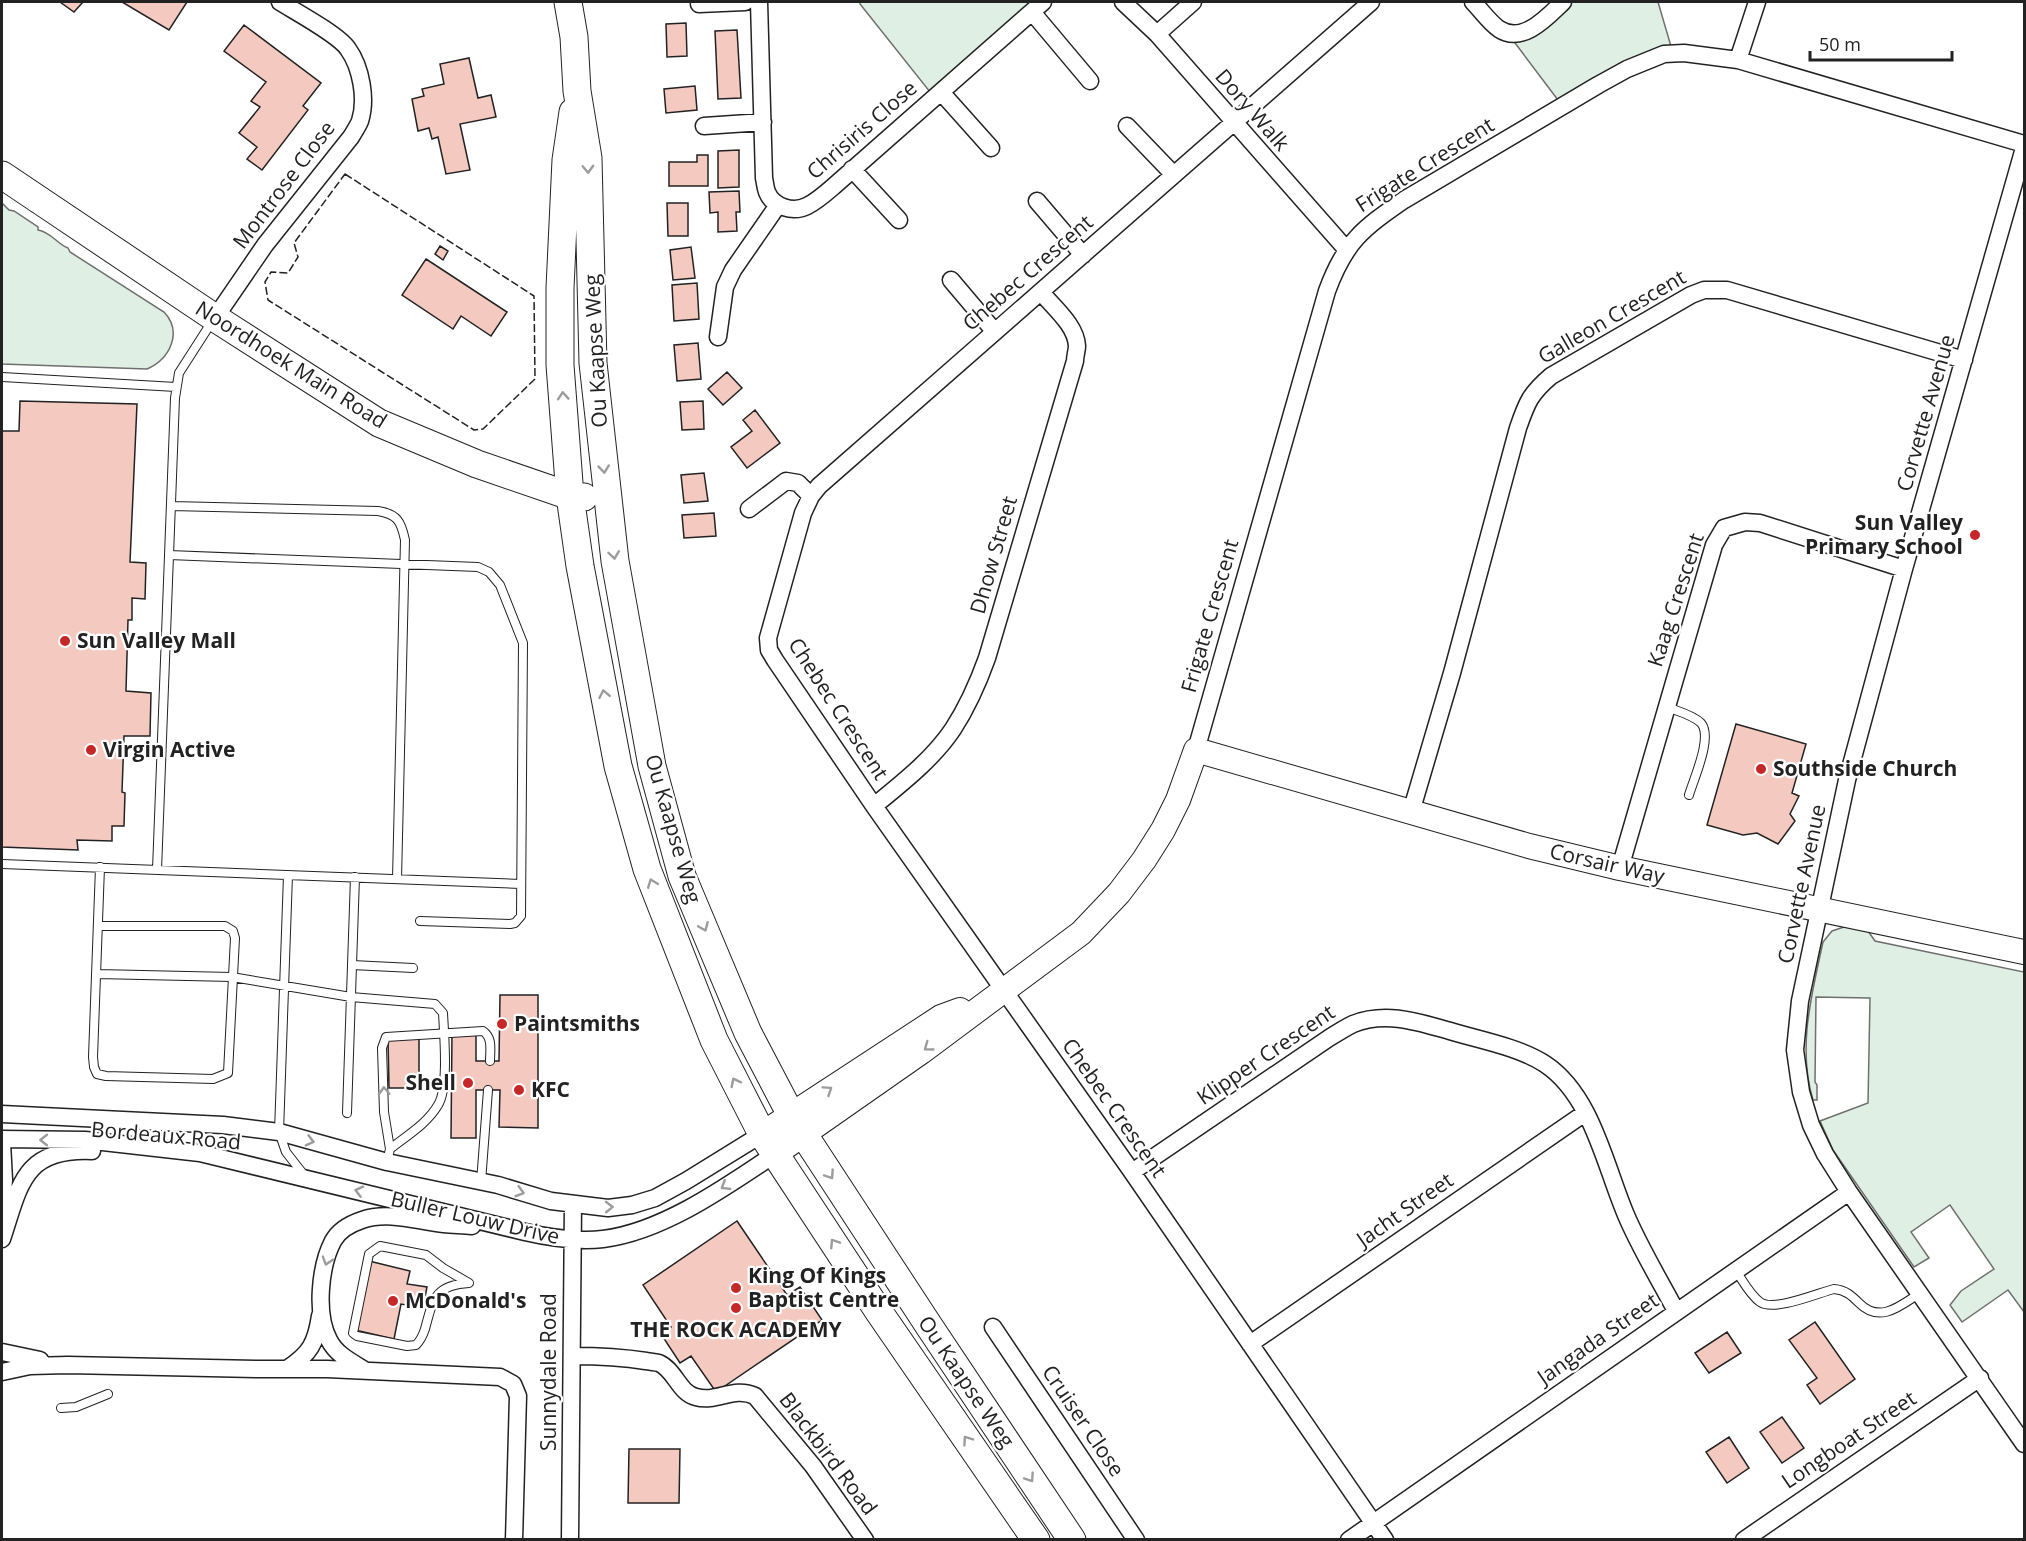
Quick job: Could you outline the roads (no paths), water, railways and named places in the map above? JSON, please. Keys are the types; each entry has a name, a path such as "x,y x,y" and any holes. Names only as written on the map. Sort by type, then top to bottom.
{"main road":[{"name":"Ou Kaapse Weg","path":"568,2 574,37 577,91 588,158 593,363 606,497 615,561 650,755 682,876 748,1033 797,1125 928,1326 1072,1539"},
{"name":"Ou Kaapse Weg","path":"577,91 566,160 560,288 560,365 570,496 580,566 616,756 646,869 714,1040 768,1144 886,1322 1036,1539"},
{"name":"Noordhoek Main Road","path":"2,176 215,318 379,423 466,459 570,496 606,497"}],"street":[{"name":"Montrose Close","path":"215,318 266,245 351,137 360,121 361,84 357,68 348,49 339,40 280,2"},
{"path":"699,4 745,2"},
{"path":"718,337 725,287 729,278 778,205 767,193 764,178 759,2"},
{"name":"Dory Walk","path":"1123,2 1157,34 1346,249"},
{"path":"1157,34 1193,2"},
{"name":"Chebec Crescent","path":"1371,2 829,477 811,496 803,513 768,638 769,650 997,994 1132,1172 1385,1539"},
{"path":"1473,2 1498,28 1507,33 1516,33 1534,27 1563,2"},
{"path":"1738,60 1757,2"},
{"path":"1038,7 1090,81"},
{"name":"Chrisiris Close","path":"778,205 796,209 807,206 834,186 1038,7"},
{"name":"Frigate Crescent","path":"1196,750 1327,291 1346,249 1378,218 1404,200 1598,85 1645,60 1664,54 1684,53 1738,60 2025,146"},
{"path":"941,92 991,148"},
{"path":"704,126 763,122"},
{"path":"1127,126 1174,176"},
{"name":"Corvette Avenue","path":"2025,146 1904,569 1847,780 1800,1001 1795,1050 1801,1092 1811,1125 1825,1154 1849,1192 2025,1444"},
{"path":"852,169 899,220"},
{"path":"1037,201 1083,255"},
{"path":"951,280 995,332"},
{"name":"Galleon Crescent","path":"1411,812 1452,673 1518,428 1534,391 1551,376 1673,304 1704,290 1716,289 1727,290 1964,360"},
{"name":"Dhow Street","path":"874,806 910,777 952,730 973,694 987,658 1075,361 1077,345 1074,334 1067,322 1041,292"},
{"path":"749,509 786,481 798,483 811,496"},
{"name":"Kaag Crescent","path":"1620,868 1714,545 1724,528 1745,522 1760,523 1904,569"},
{"name":"Corsair Way","path":"1196,750 1529,846 1620,868 2025,952"},
{"name":"Buller Louw Drive","path":"2,1141 85,1140 200,1153 550,1237 572,1240 603,1239 634,1232 686,1210 768,1144 797,1125 941,1017 997,994 1043,963 1081,933 1119,893 1163,830 1187,777 1196,750"},
{"name":"Klipper Crescent","path":"1132,1172 1352,1024 1378,1017 1408,1019 1526,1054 1545,1064 1560,1077 1585,1113 1602,1148 1625,1213 1676,1311"},
{"name":"Jacht Street","path":"1250,1344 1585,1113"},
{"name":"Buller Louw Drive","path":"5,1116 223,1125 279,1132 389,1156 551,1201 608,1208 632,1205 655,1198 686,1181 768,1144"},
{"path":"2,1141 4,1167 2,1203"},
{"name":"Bordeaux Road","path":"2,1239 17,1190 23,1179 32,1167 62,1153 75,1150 116,1153 269,1169"},
{"name":"Jangada Street","path":"1373,1523 1849,1192"},
{"name":"Sunnydale Road","path":"570,1539 573,1204"},
{"path":"287,1369 304,1358 310,1351 320,1312 324,1268 333,1240 349,1226 363,1219 385,1216 445,1224 508,1227"},
{"path":"320,1312 329,1341 340,1354 365,1371"},
{"name":"Cruiser Close","path":"993,1327 1136,1539"},
{"path":"2,1352 68,1365"},
{"name":"Blackbird Road","path":"572,1356 603,1356 659,1364 668,1370 687,1393 698,1398 746,1392 755,1396 813,1466 865,1539"},
{"path":"2,1372 30,1366 68,1365 365,1371 500,1377 513,1384 517,1391 518,1401 514,1539"},
{"name":"Longboat Street","path":"1744,1539 1980,1378"},
{"path":"1349,1539 1373,1523"}],"lane":[{"path":"157,870 176,387 179,373 215,318"},
{"path":"2,377 176,387"},
{"path":"171,507 388,512 396,517 405,540 396,879"},
{"path":"169,555 478,567 489,572 500,585 523,643 521,916 513,924 420,921"},
{"path":"1667,707 1697,720 1704,730 1705,742 1689,795"},
{"path":"2,864 520,884"},
{"path":"99,926 225,926 233,931 235,938 228,1073 223,1077 213,1079 97,1074 93,1057 100,867"},
{"path":"288,875 279,1132 286,1152 306,1178"},
{"path":"347,1113 355,877"},
{"path":"352,965 413,968"},
{"path":"97,974 232,977 351,997 435,1004 443,1013 444,1032 444,1076 439,1104 389,1156"},
{"path":"389,1156 384,1112 382,1047 388,1036 483,1031 489,1038 490,1061"},
{"path":"481,1182 488,1090"},
{"path":"380,1246 426,1255 469,1283 446,1287 435,1296 423,1336 416,1345 407,1346 354,1335 352,1329 369,1254 380,1246"},
{"path":"1736,1271 1756,1298 1765,1305 1783,1303 1834,1289 1847,1292 1866,1310 1879,1313 1904,1303 1920,1293"},
{"path":"61,1408 76,1407 108,1394"}],"place":[{"name":"Sun Valley Primary School","path":"1975,535"},
{"name":"Sun Valley Mall","path":"65,641"},
{"name":"Virgin Active","path":"91,750"},
{"name":"Southside Church","path":"1761,769"},
{"name":"Paintsmiths","path":"502,1024"},
{"name":"Shell","path":"468,1083"},
{"name":"KFC","path":"519,1090"},
{"name":"King Of Kings Baptist Centre","path":"736,1288"},
{"name":"McDonald's","path":"393,1301"},
{"name":"THE ROCK ACADEMY","path":"736,1308"}]}
